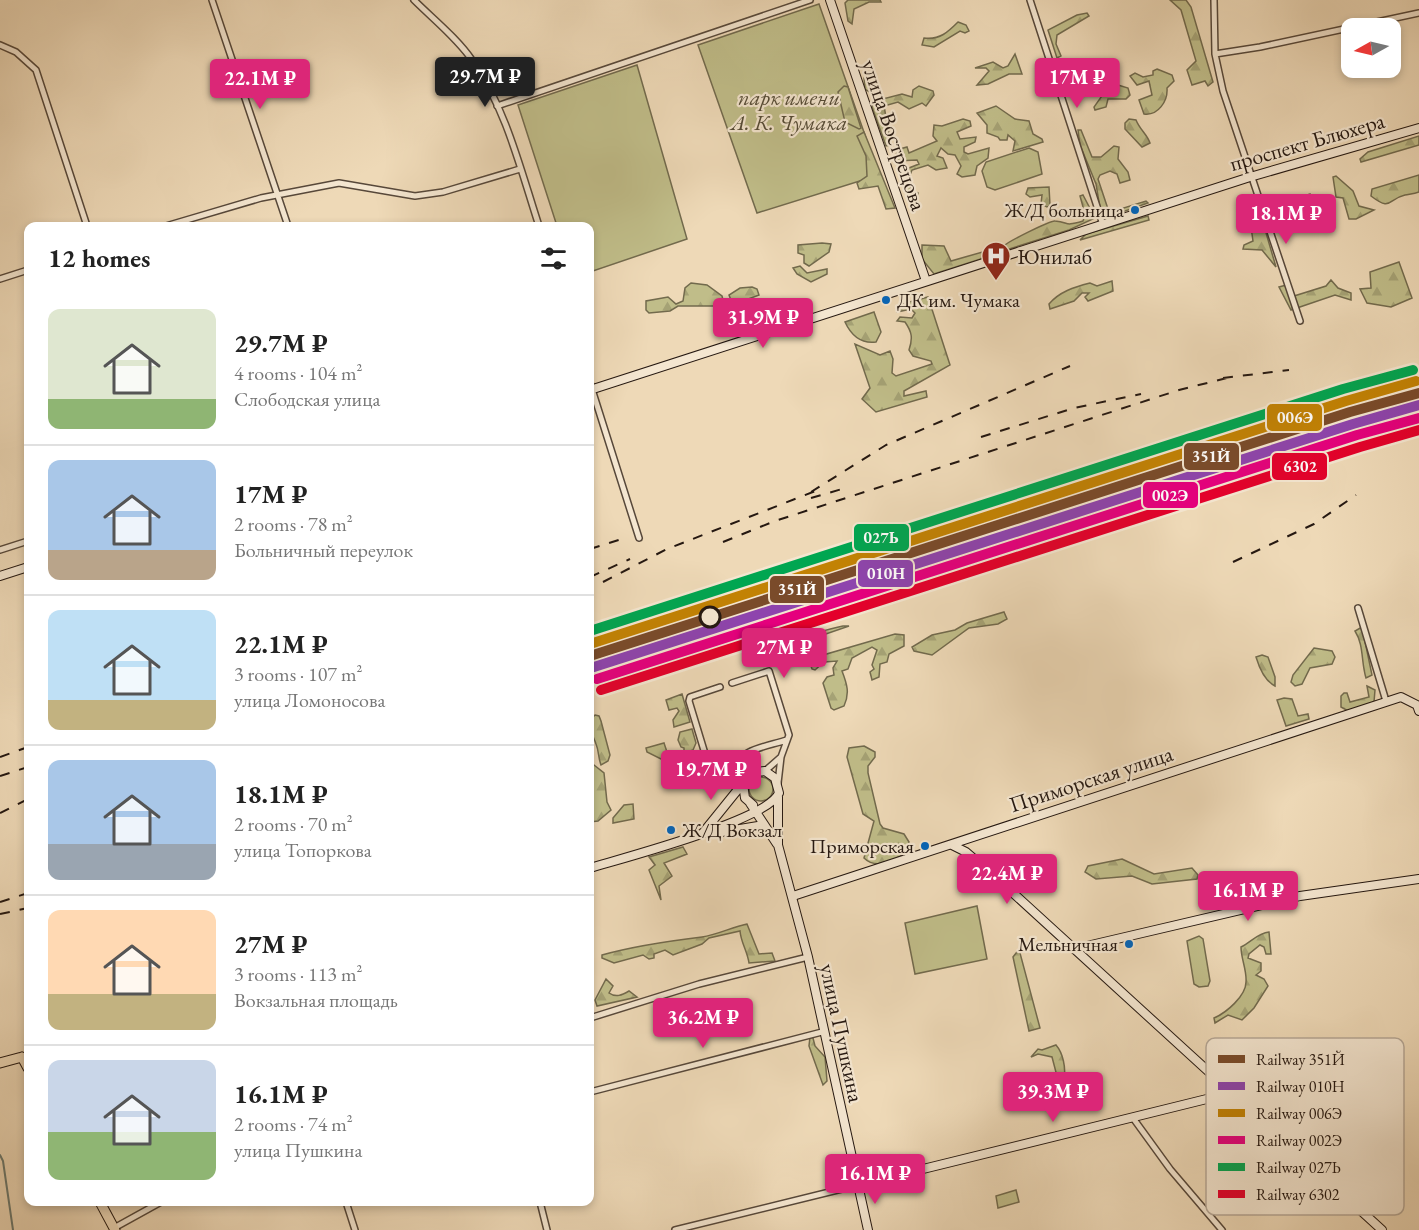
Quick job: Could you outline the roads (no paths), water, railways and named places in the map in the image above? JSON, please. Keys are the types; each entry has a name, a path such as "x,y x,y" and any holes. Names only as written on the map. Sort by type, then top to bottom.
{"main road":[{"name":"улица Вострецова","path":"830,0 926,281"},
{"name":"проспект Блюхера","path":"594,387 1250,177 1419,129"},
{"path":"0,576 24,568"},
{"name":"Приморская улица","path":"793,896 1386,701 1401,697 1418,705 1419,711"},
{"path":"594,867 702,834 772,804 778,797 778,783 773,776 765,771 753,773 702,834"},
{"path":"742,788 750,803 764,807"},
{"name":"улица Пушкина","path":"778,797 778,845 808,957 822,1032 868,1230"},
{"name":"улица Пушкина","path":"750,803 778,845"},
{"path":"702,834 764,825"},
{"path":"951,845 966,852 1206,1070"},
{"path":"1074,949 1300,896 1419,879"},
{"path":"0,1063 24,1056"},
{"path":"858,1185 1206,1099"},
{"path":"102,1206 114,1229"},
{"path":"1365,1215 1382,1230"}],"street":[{"path":"212,0 287,222"},
{"path":"414,0 470,57 497,106 538,222"},
{"path":"497,106 810,0"},
{"path":"1030,0 1103,225"},
{"path":"1214,0 1215,54 1223,91 1300,321"},
{"path":"1215,54 1260,47 1419,13"},
{"path":"0,45 15,52 32,65 38,74 86,222"},
{"path":"180,222 278,193 339,183 409,196 423,195 443,192 520,169"},
{"path":"0,279 24,271"},
{"path":"594,400 639,538"},
{"path":"0,550 24,542"},
{"path":"1358,608 1386,701"},
{"path":"732,683 769,671 789,735 781,757 778,783"},
{"path":"720,687 690,697 689,701 706,757 729,772 742,788"},
{"path":"729,772 738,758 747,752 787,740"},
{"path":"765,771 781,757"},
{"path":"594,1017 699,984 808,957"},
{"path":"594,1091 822,1032"},
{"path":"1133,1118 1170,1169 1206,1211"},
{"path":"675,1230 858,1185"},
{"path":"114,1229 154,1206"},
{"path":"347,1206 355,1230"},
{"path":"541,1206 547,1230"},
{"path":"1209,1215 1222,1230"}],"waterway":[{"path":"0,1155 3,1161 13,1230"}],"railway":[{"path":"811,492 886,445 1070,366"},
{"path":"1223,378 1289,370"},
{"path":"723,542 775,521 1179,390 1231,377"},
{"path":"981,437 1074,408 1141,394"},
{"path":"811,498 849,487"},
{"path":"603,582 667,549 818,490"},
{"path":"1233,562 1314,524 1356,495"},
{"path":"594,548 625,538"},
{"path":"594,575 630,559"},
{"path":"0,757 24,748"},
{"path":"0,776 24,768"},
{"path":"0,813 24,801"},
{"path":"0,902 24,894"},
{"path":"0,914 24,909"}],"rail line":[{"name":"027Ь","path":"594,630 1343,389 1413,370"},
{"name":"006Э","path":"594,643 1346,401 1416,381"},
{"name":"351Й","path":"594,655 1350,412 1419,393"},
{"name":"010Н","path":"594,667 1353,424 1419,405"},
{"name":"002Э","path":"597,679 1357,435 1419,418"},
{"name":"6302","path":"601,690 1419,430"}],"place":[{"name":"Ж/Д больница","path":"1135,210"},
{"name":"Юнилаб","path":"996,282"},
{"name":"ДК им. Чумака","path":"886,300"},
{"name":"Ж/Д Вокзал","path":"671,830"},
{"name":"Приморская","path":"925,846"},
{"name":"Мельничная","path":"1129,944"}],"park label":[{"name":"парк имени А. К. Чумака","path":"789,110"}]}
